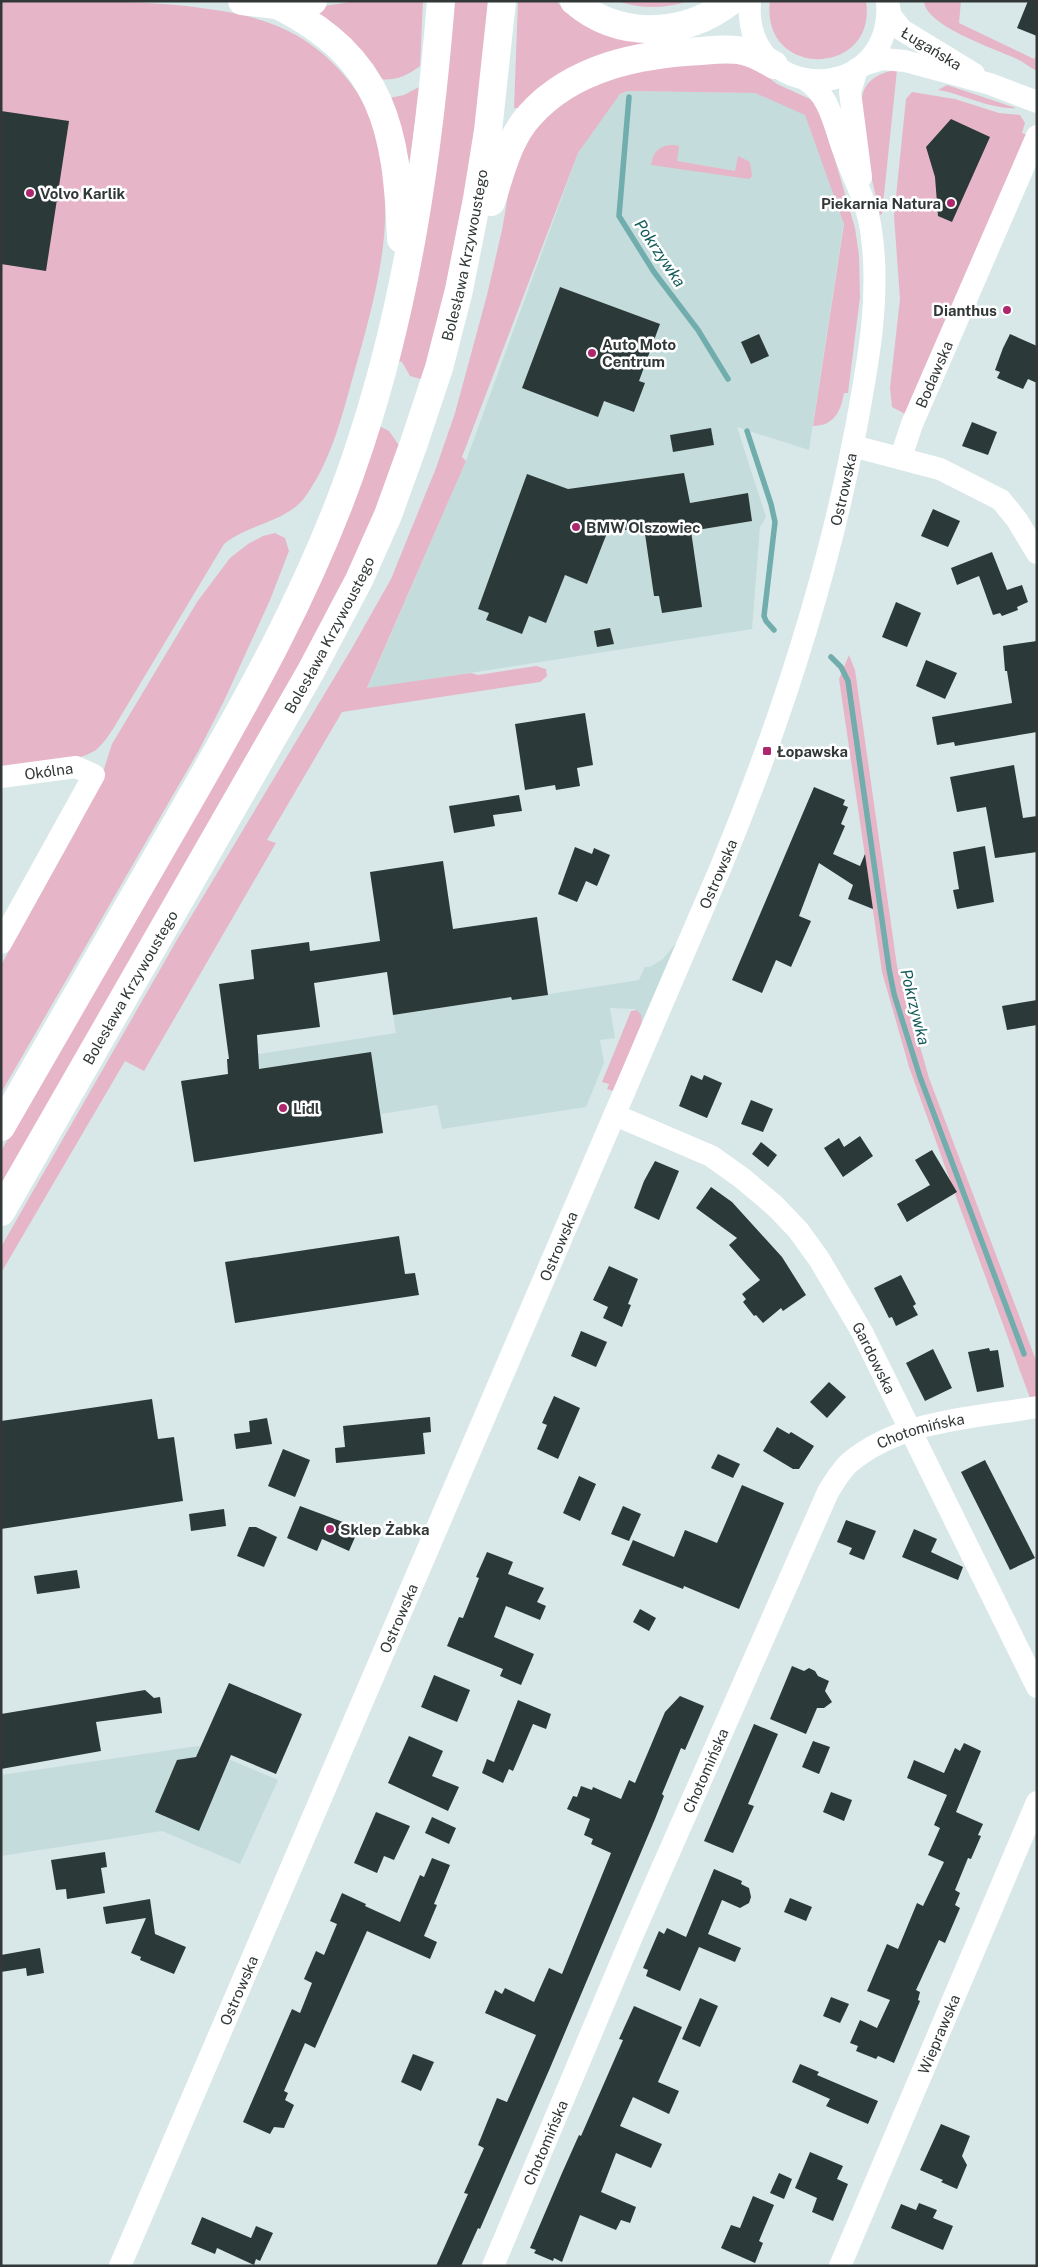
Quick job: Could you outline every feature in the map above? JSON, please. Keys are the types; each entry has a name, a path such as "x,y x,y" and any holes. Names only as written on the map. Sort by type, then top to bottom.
{"main road":[{"path":"242,1 298,2 312,27 346,56 374,91 385,117 394,152 400,198 400,298"},
{"path":"1,1127 216,756 294,610 333,519 361,444 381,376 400,298 425,166 441,1"},
{"name":"Bolesława Krzywoustego","path":"1,1212 247,785 348,603 388,515 439,368 459,290 483,166 502,1"},
{"path":"574,1 589,13 613,23 644,30 658,30 688,25 701,20 731,1"},
{"path":"459,290 476,248 511,144 530,114 556,92 580,78 610,65 634,59 676,53 741,50 759,56 774,65"}],"street":[{"path":"750,1 750,23 762,51 774,65 795,77 806,80"},
{"path":"860,67 875,52 884,36 888,12 887,1"},
{"name":"Ługańska","path":"887,1 891,16 902,30 990,84"},
{"name":"Ługańska","path":"806,80 830,80 842,77 860,67 883,59 897,60 990,84 1037,102"},
{"name":"Ostrowska","path":"860,67 850,92 858,146 861,193"},
{"name":"Ostrowska","path":"120,2266 720,869 767,751 812,610 840,506 853,446 874,316 875,279 871,229 861,193 846,160 826,100 814,85 806,80"},
{"name":"Bodawska","path":"901,457 912,424 1037,136"},
{"path":"853,446 901,457 940,469 1001,500 1017,520 1037,553"},
{"name":"Okólna","path":"1,777 76,767 94,775 1,943"},
{"name":"Gardowska","path":"615,1115 710,1156 742,1178 775,1206 798,1230 843,1298 1037,1687"},
{"name":"Chotomińska","path":"493,2266 633,1934 828,1492 847,1465 864,1451 910,1429 1037,1407"},
{"name":"Wieprawska","path":"840,2266 1037,1802"}],"shaded area":[{"path":"1,1 117,2 187,6 229,12 257,19 296,35 323,54 336,66 366,107 380,146 385,190 385,220 376,290 344,410 328,456 305,497 278,518 244,532 224,544 113,729 96,750 77,758 1,772"},
{"path":"357,1 423,1 420,66 401,77 378,79 311,8"},
{"path":"454,1 490,1 479,102 452,270 424,380 410,376 402,362 397,361"},
{"path":"518,1 556,1 569,14 651,44 519,108 514,108"},
{"path":"618,1 688,1 670,6 644,7"},
{"path":"770,1 866,1 865,26 855,44 838,55 819,59 799,56 782,45 772,27"},
{"path":"924,1 961,1 959,23 1034,59 1037,55 1037,71 1020,60 948,28 927,10"},
{"path":"736,59 759,70 777,84 810,99 817,106 824,122 855,228 859,255 860,297 848,393 844,393 841,406 835,416 826,423 813,426 844,224 805,115 755,93 628,91 620,94 578,153 462,457 466,461 367,688 536,666 546,669 547,676 540,682 342,712 267,840 276,843 144,1071 125,1061 1,1273 1,1247 177,940 352,648 391,579 436,468 455,413 487,295 502,230 514,161 536,123 588,86 629,72"},
{"path":"897,70 882,214 880,215 863,135 861,104 863,93 868,83 881,74"},
{"path":"947,85 1016,108 997,107 938,90"},
{"path":"419,87 410,166 401,131 389,98 404,95"},
{"path":"628,91 755,93 805,114 844,221 809,450 737,427 766,517 760,527 752,629 367,689 466,461 578,153 619,95"},
{"path":"912,92 955,99 999,113 1020,115 1025,123 1022,133 1028,135 907,415 892,407 890,388 900,299 894,216 906,99"},
{"path":"673,145 679,146 677,161 735,171 738,156 750,162 752,176 749,179 651,165 653,156 660,148"},
{"path":"379,426 389,431 400,447 373,519 314,643 1,1188 1,1151 152,890"},
{"path":"275,533 285,538 289,551 270,600 224,701 199,750 1,1093 1,965 78,827 103,772 112,744 197,602 230,558 248,544 263,536"},
{"path":"849,655 855,670 897,966 929,1078 1037,1363 1037,1397 1030,1398 955,1194 957,1192 951,1183 909,1067 882,972 839,679"},
{"path":"676,943 642,1022 639,1012 635,1009 610,1008 615,1038 600,1040 604,1063 586,1107 442,1129 437,1105 381,1114 383,1133 194,1162 181,1081 228,1074 227,1059 396,1033 393,1015 511,997 512,1000 639,980 645,967 650,967 663,959"},
{"path":"637,1010 641,1015 642,1022 613,1091 607,1089 609,1084 602,1082 631,1011"},
{"path":"198,1746 278,1780 240,1864 162,1831 1,1856 1,1775"}],"building":[{"path":"1028,1 1037,1 1037,36 1017,28"},
{"name":"Volvo Karlik","path":"1,111 69,121 46,271 1,264"},
{"path":"951,119 990,137 952,222 938,216 935,177 926,147"},
{"name":"Auto Moto Centrum","path":"560,287 660,324 639,381 645,383 634,412 604,401 598,417 522,388"},
{"path":"759,334 769,356 751,364 741,342"},
{"path":"1010,334 1037,346 1037,383 1028,379 1023,389 997,378 1000,372 995,370"},
{"path":"972,422 997,432 988,455 962,446"},
{"path":"711,428 714,445 673,452 670,435"},
{"path":"684,473 690,503 748,493 752,521 691,531 702,607 662,613 659,596 654,596 644,527 607,533 587,584 565,575 546,623 529,616 522,634 486,620 489,613 478,609 527,474 568,489"},
{"path":"933,509 960,521 948,547 921,536"},
{"path":"992,552 1007,590 1022,585 1028,602 1017,607 1018,610 1002,616 1000,613 993,615 979,576 957,585 951,568"},
{"path":"896,602 921,613 907,647 882,637"},
{"path":"610,628 614,644 597,647 594,631"},
{"path":"1037,641 1037,732 955,746 954,742 937,745 932,717 1012,703 1007,671 1005,671 1003,646"},
{"path":"926,660 957,673 945,699 916,686"},
{"path":"585,713 593,765 577,768 580,786 556,790 555,785 525,790 515,724"},
{"path":"1014,765 1023,818 1037,816 1037,852 995,858 986,807 957,812 950,777"},
{"path":"814,787 845,800 843,805 848,807 841,824 845,826 833,854 860,866 865,854 873,909 848,899 853,885 819,863 799,916 811,921 791,967 776,960 762,993 732,980"},
{"path":"519,795 522,811 493,815 495,826 454,833 449,806"},
{"path":"985,846 994,902 957,909 953,890 959,889 953,852"},
{"path":"575,847 592,854 594,848 610,855 597,886 586,881 577,902 558,894"},
{"path":"443,861 453,929 537,917 548,995 512,1000 511,997 393,1015 387,972 314,983 320,1027 257,1035 259,1069 371,1052 383,1133 194,1162 181,1081 228,1074 227,1059 229,1059 219,984 254,979 251,950 309,942 310,951 380,941 370,872"},
{"path":"1037,1000 1037,1025 1007,1030 1002,1006"},
{"path":"691,1075 702,1080 704,1075 722,1083 707,1118 679,1106"},
{"path":"751,1100 773,1109 763,1132 741,1124"},
{"path":"860,1136 873,1156 843,1177 824,1148 839,1138 844,1147"},
{"path":"761,1142 777,1155 768,1167 752,1154"},
{"path":"932,1150 957,1192 907,1222 897,1204 930,1185 915,1160"},
{"path":"655,1161 679,1171 659,1220 634,1208 644,1181"},
{"path":"711,1187 732,1202 782,1257 806,1295 783,1311 781,1308 763,1323 756,1315 754,1316 743,1302 746,1299 742,1294 760,1280 729,1245 737,1238 696,1208"},
{"path":"399,1236 405,1274 415,1273 419,1295 235,1323 225,1262"},
{"path":"609,1266 638,1279 628,1304 631,1305 622,1327 603,1318 608,1307 593,1300"},
{"path":"901,1275 916,1304 913,1306 918,1315 896,1326 892,1317 889,1318 874,1288"},
{"path":"581,1331 607,1342 596,1367 571,1356"},
{"path":"989,1348 990,1351 998,1350 1004,1387 977,1392 968,1352"},
{"path":"933,1349 952,1388 925,1401 906,1363"},
{"path":"829,1382 846,1397 827,1418 810,1402"},
{"path":"554,1396 580,1408 558,1459 537,1449 547,1425 542,1423"},
{"path":"152,1399 158,1439 174,1437 183,1501 1,1529 1,1421"},
{"path":"430,1417 431,1432 423,1433 425,1454 336,1463 335,1448 345,1447 343,1426"},
{"path":"267,1418 272,1444 236,1449 234,1434 250,1432 249,1421"},
{"path":"777,1427 789,1434 791,1432 814,1446 799,1469 793,1469 763,1451"},
{"path":"283,1449 310,1460 295,1497 268,1486"},
{"path":"718,1454 740,1464 733,1478 711,1468"},
{"path":"985,1460 1035,1558 1010,1570 961,1472"},
{"path":"579,1476 596,1484 580,1521 563,1513"},
{"path":"742,1485 784,1503 739,1609 684,1586 683,1589 622,1565 633,1540 674,1557 685,1530 717,1543"},
{"name":"Sklep Żabka","path":"300,1506 359,1528 349,1551 322,1539 317,1551 287,1538"},
{"path":"623,1506 641,1514 629,1541 611,1534"},
{"path":"224,1509 226,1526 191,1531 189,1514"},
{"path":"846,1520 876,1531 864,1560 849,1554 852,1548 837,1542"},
{"path":"249,1527 256,1527 277,1537 264,1567 237,1556"},
{"path":"914,1529 937,1539 931,1552 963,1567 958,1580 902,1557"},
{"path":"487,1552 513,1562 508,1574 544,1588 537,1602 546,1606 540,1620 506,1606 494,1637 534,1654 521,1685 500,1676 503,1669 447,1646 459,1617 463,1618 479,1578 476,1577"},
{"path":"77,1570 80,1588 37,1594 34,1576"},
{"path":"640,1609 656,1618 649,1631 633,1622"},
{"path":"792,1666 804,1671 809,1668 815,1671 818,1676 829,1681 825,1691 832,1702 824,1708 817,1708 806,1734 770,1719"},
{"path":"434,1675 470,1690 457,1722 421,1707"},
{"path":"229,1683 302,1714 276,1774 231,1755 199,1831 155,1812 177,1760 196,1757"},
{"path":"145,1690 154,1698 160,1697 162,1713 96,1722 101,1751 1,1769 1,1714"},
{"path":"680,1696 704,1706 685,1750 681,1748 662,1794 664,1796 655,1819 550,2068 480,2229 478,2228 461,2266 436,2266 468,2194 464,2193 484,2148 478,2145 497,2098 507,2102 536,2035 485,2013 495,1990 502,1994 505,1988 534,2002 549,1968 562,1974 611,1853 591,1844 593,1839 584,1835 590,1819 567,1809 573,1796 577,1797 581,1786 592,1790 593,1787 621,1799 629,1780 635,1783 665,1712"},
{"path":"518,1700 551,1714 546,1729 533,1724 513,1771 509,1769 503,1783 482,1773 487,1759 494,1762"},
{"path":"754,1724 778,1734 748,1804 754,1806 733,1853 704,1841"},
{"path":"409,1736 443,1751 432,1776 459,1787 448,1811 388,1783"},
{"path":"813,1741 830,1747 819,1774 802,1767"},
{"path":"964,1743 981,1751 956,1812 983,1824 978,1835 981,1836 971,1859 968,1858 955,1890 960,1893 955,1905 960,1908 945,1943 939,1940 916,1990 920,1992 918,2000 920,2001 894,2063 878,2056 876,2059 856,2051 858,2046 850,2043 860,2020 877,2028 890,2000 867,1991 887,1944 898,1949 917,1903 923,1906 944,1862 928,1855 940,1828 934,1825 947,1795 907,1778 914,1760 944,1773 955,1748 960,1751"},
{"path":"831,1792 852,1800 844,1821 823,1812"},
{"path":"376,1812 410,1826 394,1860 384,1856 377,1873 354,1863"},
{"path":"432,1817 456,1828 449,1844 425,1833"},
{"path":"105,1852 107,1867 101,1868 105,1893 67,1899 66,1889 56,1890 51,1860"},
{"path":"432,1858 450,1865 434,1904 437,1905 424,1936 437,1942 430,1959 367,1931 315,2048 305,2043 284,2091 288,2093 285,2100 294,2105 284,2128 274,2127 270,2134 243,2122 292,2009 300,2013 312,1983 304,1979 316,1951 324,1955 337,1924 330,1921 342,1893 400,1922 420,1875 424,1877"},
{"path":"714,1869 742,1881 741,1884 749,1888 751,1897 749,1903 740,1908 722,1900 708,1934 741,1948 735,1962 699,1947 680,1991 646,1976 648,1970 643,1968 659,1931 664,1934 667,1928 686,1937"},
{"path":"790,1898 812,1907 806,1921 784,1912"},
{"path":"150,1899 155,1934 186,1947 174,1974 140,1960 141,1957 131,1953 146,1918 106,1924 103,1907"},
{"path":"40,1948 44,1973 27,1976 26,1968 1,1972 1,1955"},
{"path":"831,1997 849,2004 840,2023 823,2016"},
{"path":"700,1998 718,2006 700,2047 682,2039"},
{"path":"634,2006 682,2027 658,2082 679,2091 669,2114 633,2097 620,2126 662,2144 651,2168 616,2153 601,2192 636,2207 630,2223 621,2220 616,2230 580,2215 562,2262 554,2258 553,2261 534,2253 536,2250 530,2248 623,2040 619,2039"},
{"path":"413,2054 434,2062 421,2091 401,2082"},
{"path":"800,2064 819,2072 817,2075 878,2101 868,2124 826,2106 830,2099 792,2082"},
{"path":"941,2124 970,2136 962,2156 967,2165 957,2189 941,2182 943,2180 920,2170"},
{"path":"810,2152 843,2166 837,2179 848,2184 833,2221 812,2212 817,2198 795,2188"},
{"path":"779,2173 792,2179 784,2199 770,2193"},
{"path":"753,2196 774,2205 759,2241 763,2243 755,2263 721,2248 731,2225 740,2228"},
{"path":"919,2203 937,2210 933,2218 953,2226 943,2250 891,2228 901,2204 916,2210"},
{"path":"202,2217 251,2238 256,2226 273,2233 260,2261 256,2259 254,2265 217,2248 215,2254 191,2244"}],"waterway":[{"name":"Pokrzywka","path":"629,97 619,216 654,272 698,330 728,379"},
{"name":"Pokrzywka","path":"747,431 775,522 764,616 774,630"},
{"name":"Pokrzywka","path":"831,657 841,667 848,681 894,994 920,1077 1024,1354"}],"place":[{"name":"Volvo Karlik","path":"30,193"},
{"name":"Piekarnia Natura","path":"951,203"},
{"name":"Dianthus","path":"1007,310"},
{"name":"Auto Moto Centrum","path":"592,353"},
{"name":"BMW Olszowiec","path":"576,527"},
{"name":"Łopawska","path":"767,751"},
{"name":"Lidl","path":"283,1108"},
{"name":"Sklep Żabka","path":"330,1529"}]}
